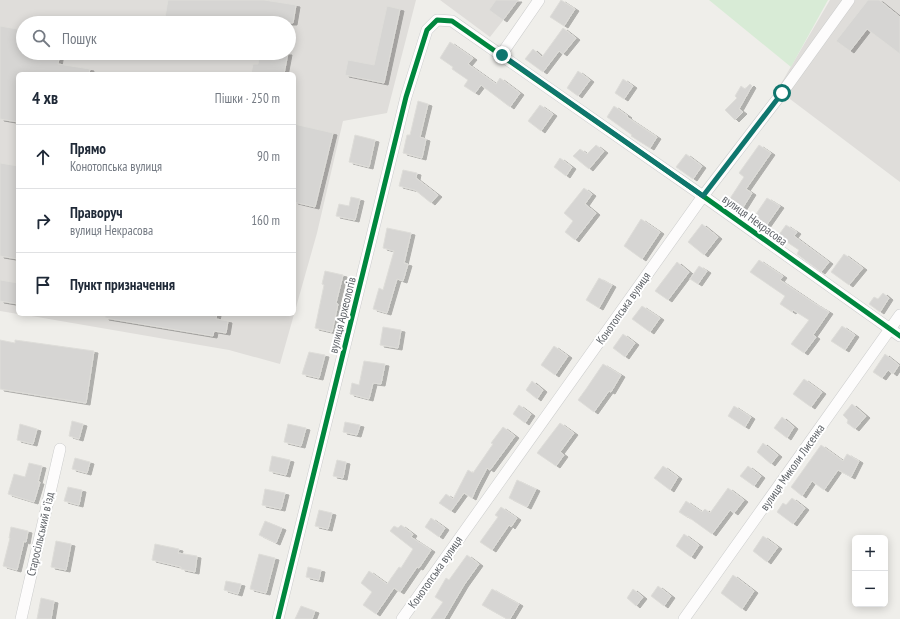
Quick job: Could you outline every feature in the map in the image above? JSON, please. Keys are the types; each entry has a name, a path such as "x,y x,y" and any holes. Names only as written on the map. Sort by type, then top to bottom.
{"street":[{"path":"502,55 539,0"},
{"name":"Конотопська вулиця","path":"402,619 703,196 782,93 849,0"},
{"name":"вулиця Некрасова","path":"437,20 452,21 502,55 900,336"},
{"name":"вулиця Археологів","path":"278,619 406,97 427,30 437,20"},
{"name":"вулиця Миколи Лисенка","path":"684,619 900,315"},
{"name":"Старосільський в'їзд","path":"20,619 60,449"}],"shaded area":[{"path":"0,0 416,0 387,113 343,121 317,233 296,307 296,72 16,72 16,314 0,311"},
{"path":"440,0 519,0 490,37"},
{"path":"830,0 900,0 900,182 782,93 779,87"},
{"path":"32,316 294,316 280,364 229,350"}],"green space":[{"path":"709,0 828,0 791,67"}],"building":[{"path":"168,0 264,0 296,5 294,16 165,16"},
{"path":"496,0 518,0 503,20 489,10"},
{"path":"561,0 575,9 564,26 550,17"},
{"path":"868,0 879,0 900,17 900,54 867,29 850,51 836,41"},
{"path":"387,6 400,9 384,83 345,75 348,60 374,65"},
{"path":"0,26 16,29 16,60 59,60 58,64 90,69 89,72 16,72 16,122 0,119"},
{"path":"563,28 576,38 563,54 559,51 543,72 525,59 533,49 542,57"},
{"path":"450,42 473,58 468,64 496,84 500,78 520,93 510,107 481,85 475,93 464,86 468,80 452,69 453,67 440,58"},
{"path":"259,60 287,60 284,72 251,72 253,64 258,64"},
{"path":"578,71 590,80 578,96 567,88"},
{"path":"623,79 633,86 624,99 615,93"},
{"path":"750,84 752,86 739,109 743,112 735,120 725,110 737,98 735,96 741,86 745,89"},
{"path":"418,101 428,104 420,137 426,139 422,158 403,153 407,135 410,135"},
{"path":"540,105 553,114 541,131 528,121"},
{"path":"614,106 628,116 627,117 657,137 650,148 631,136 632,135 607,117"},
{"path":"296,124 333,133 315,207 296,202"},
{"path":"355,135 375,140 369,167 349,162"},
{"path":"596,145 604,151 589,169 573,156 580,149 587,154"},
{"path":"759,145 771,153 746,189 752,193 742,209 729,200 744,177 739,173"},
{"path":"686,154 702,166 693,179 676,167"},
{"path":"560,158 572,167 566,176 554,167"},
{"path":"0,163 16,166 16,259 0,256"},
{"path":"403,170 417,173 416,178 438,195 431,203 415,190 399,186"},
{"path":"584,188 592,194 585,204 596,213 575,240 565,232 573,221 564,213"},
{"path":"351,197 360,199 355,220 336,216 339,204 349,206"},
{"path":"767,198 780,206 766,226 754,217"},
{"path":"641,219 660,232 642,259 624,246"},
{"path":"702,224 718,237 704,255 688,242"},
{"path":"786,225 797,232 794,236 829,262 821,272 797,254 799,250 778,236"},
{"path":"387,228 411,233 404,263 408,264 403,281 397,279 387,313 373,309 379,288 383,290 394,251 383,248"},
{"path":"844,254 863,268 849,285 831,272"},
{"path":"759,260 783,276 780,280 829,312 813,335 816,337 804,353 791,344 809,320 793,310 792,312 780,304 785,296 750,272"},
{"path":"677,262 689,272 668,300 655,291"},
{"path":"699,266 707,271 698,284 690,279"},
{"path":"325,271 343,275 336,303 338,304 332,332 315,328 324,285 322,284"},
{"path":"599,278 612,285 599,308 586,300"},
{"path":"0,280 16,283 16,304 0,301"},
{"path":"883,293 889,298 880,312 869,304 874,297 878,299"},
{"path":"642,306 660,318 650,332 632,319"},
{"path":"105,316 217,316 216,319 228,321 226,333 214,331 213,336 105,318"},
{"path":"842,326 855,335 845,350 831,341"},
{"path":"383,327 401,330 398,348 380,345"},
{"path":"623,334 635,343 625,357 613,348"},
{"path":"0,340 15,343 15,340 94,351 86,403 0,389"},
{"path":"554,346 568,356 555,375 541,365"},
{"path":"309,352 325,355 319,378 302,374"},
{"path":"885,354 899,365 893,374 888,370 882,378 873,372"},
{"path":"364,361 385,364 381,384 373,383 369,399 350,394 352,383 359,385"},
{"path":"603,364 621,375 611,392 609,391 594,412 578,400"},
{"path":"804,379 822,392 811,407 793,394"},
{"path":"532,381 543,390 537,399 526,390"},
{"path":"852,404 866,416 855,429 847,423 848,420 843,415"},
{"path":"519,405 531,414 525,423 513,414"},
{"path":"734,406 751,417 745,427 728,416"},
{"path":"782,417 794,427 787,438 774,428"},
{"path":"72,421 83,424 79,439 69,436"},
{"path":"345,422 360,425 357,435 343,432"},
{"path":"560,423 574,433 560,452 564,455 556,466 537,453"},
{"path":"20,424 37,429 33,444 17,440"},
{"path":"288,424 306,428 301,446 284,442"},
{"path":"503,427 515,436 490,470 487,468 472,498 464,493 451,511 439,503 446,494 453,499 468,470 473,473 493,444 491,443"},
{"path":"763,443 778,455 771,464 757,452"},
{"path":"821,445 843,461 847,454 859,461 851,477 838,470 824,490 812,481 802,496 791,487"},
{"path":"272,456 290,460 286,475 269,471"},
{"path":"75,458 90,462 87,473 72,469"},
{"path":"337,460 346,462 343,478 333,476"},
{"path":"29,463 42,466 38,482 40,482 34,502 8,494 14,474 25,477"},
{"path":"663,466 678,477 670,490 654,478"},
{"path":"748,466 761,476 754,486 740,476"},
{"path":"517,480 536,489 527,507 509,498"},
{"path":"68,487 82,490 79,505 64,501"},
{"path":"728,488 744,500 734,513 730,510 712,534 679,512 686,501 702,512 705,509 710,513"},
{"path":"265,489 285,493 281,509 262,505"},
{"path":"792,498 805,508 793,524 777,512 783,503 786,505"},
{"path":"501,507 517,518 511,527 509,525 492,550 480,542 498,517 495,515"},
{"path":"319,510 332,513 328,529 315,526"},
{"path":"431,518 445,528 439,537 425,527"},
{"path":"265,521 282,528 276,543 259,535"},
{"path":"401,525 413,534 411,537 431,550 400,592 394,588 376,614 363,605 372,592 361,583 369,571 387,584 399,567 401,568 413,549 390,531 394,526 398,528"},
{"path":"11,527 28,531 17,570 3,566 10,538"},
{"path":"684,534 699,545 691,557 676,546"},
{"path":"763,536 778,547 767,562 753,551"},
{"path":"56,541 71,544 66,570 51,567"},
{"path":"155,544 179,549 178,553 197,556 195,572 152,560"},
{"path":"259,554 275,558 266,593 250,589"},
{"path":"467,555 479,564 464,585 444,619 431,619 443,602 435,597 446,578 449,580"},
{"path":"308,567 321,570 319,580 306,577"},
{"path":"733,575 754,591 742,609 721,593"},
{"path":"226,581 241,584 238,594 224,590"},
{"path":"658,586 671,596 664,606 651,596"},
{"path":"492,589 519,604 510,619 507,619 482,605"},
{"path":"633,589 643,597 636,606 627,598"},
{"path":"41,598 54,601 51,619 37,619"},
{"path":"301,606 315,611 312,619 295,619"}],"cycle path":[{"path":"278,619 406,97 427,30 437,20 452,21 703,196 900,336"}],"route":[{"path":"502,55 703,196 782,93"}]}
